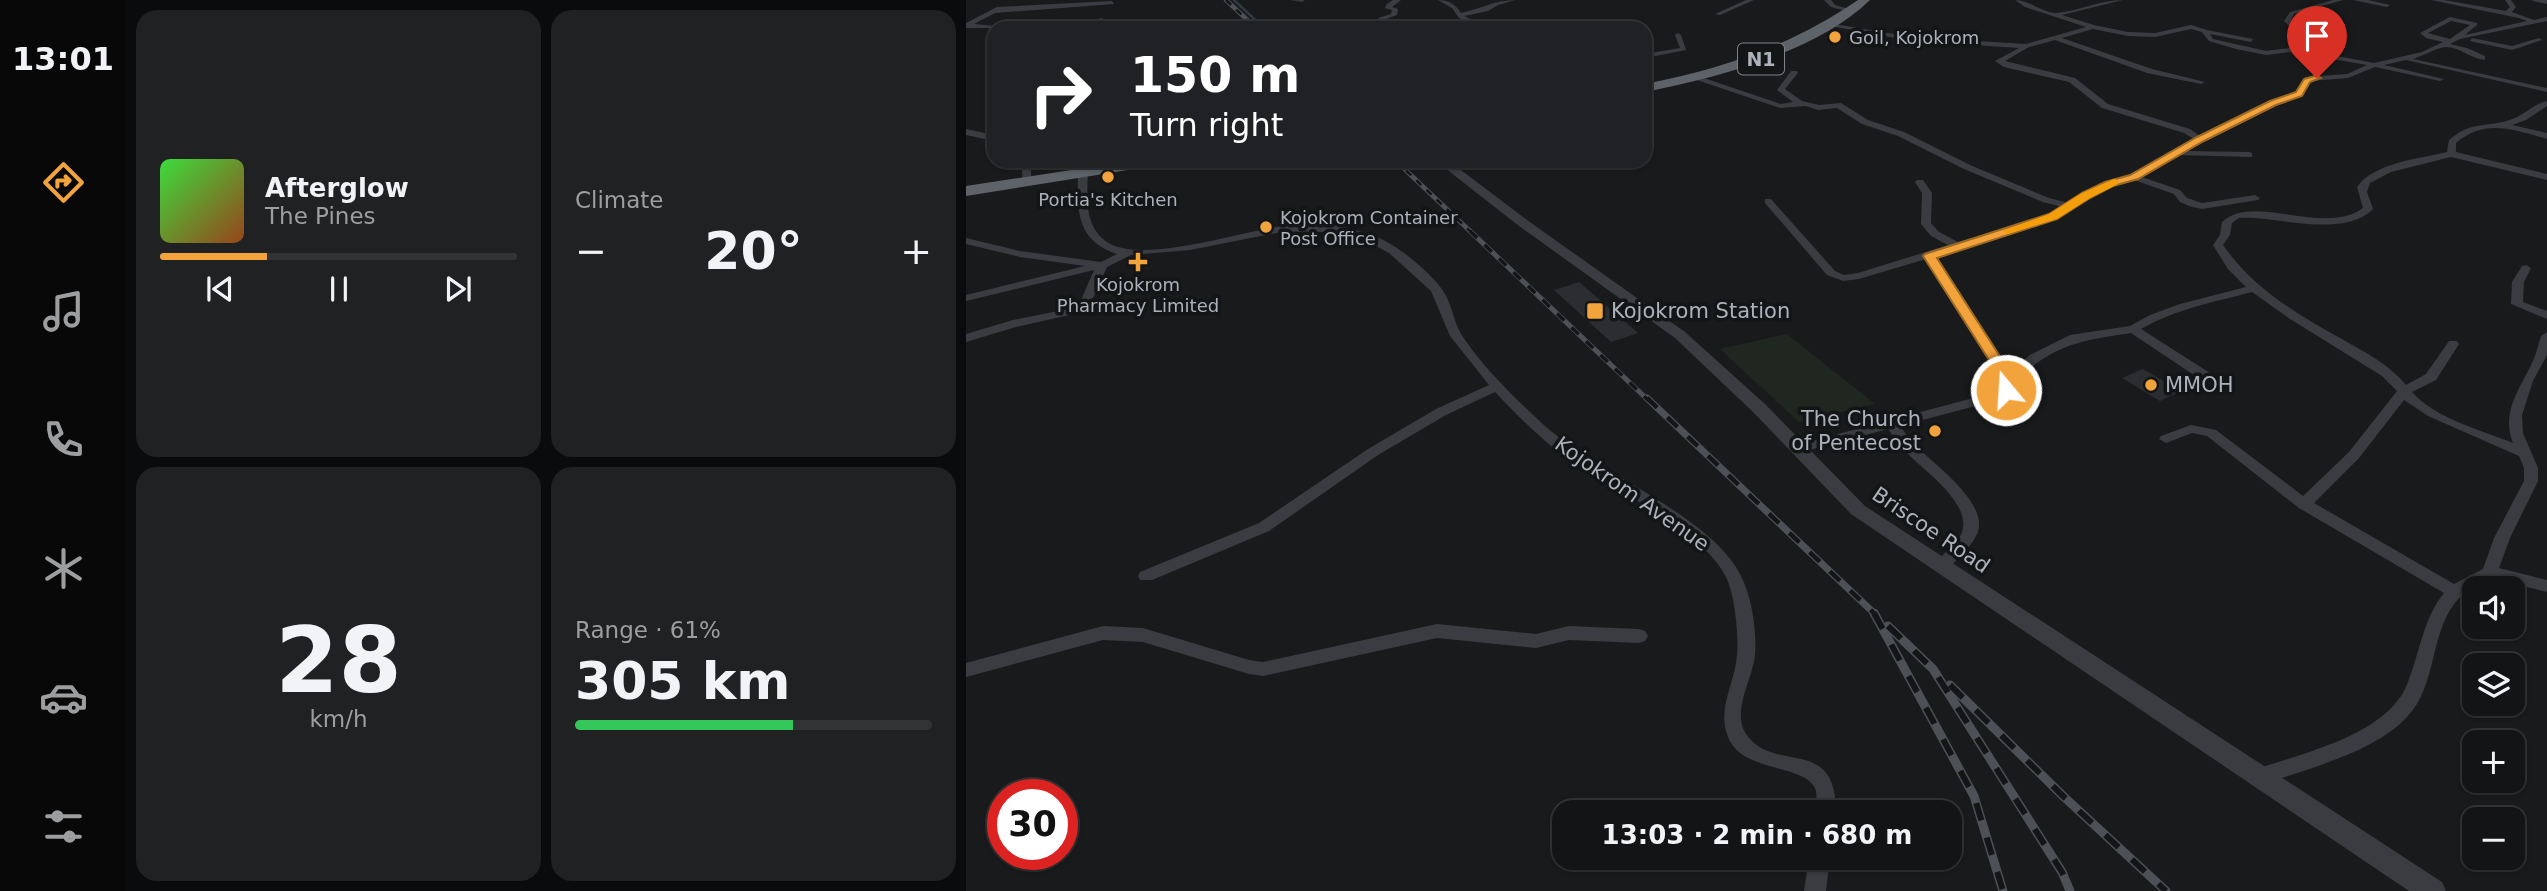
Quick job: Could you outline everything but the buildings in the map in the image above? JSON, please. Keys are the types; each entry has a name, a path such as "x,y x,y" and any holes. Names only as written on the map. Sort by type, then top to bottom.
{"highway":[{"name":"N1","path":"1652,87 1695,78 1782,51 1865,0"},
{"path":"966,191 1115,168"}],"street":[{"path":"966,26 979,16 1018,0"},
{"path":"1293,0 1303,0"},
{"path":"1386,21 1381,18 1394,15 1395,9 1388,8 1398,0"},
{"path":"1441,0 1454,7 1458,15 1471,21"},
{"path":"1458,15 1486,10 1496,3 1512,0"},
{"path":"1718,14 1751,0"},
{"path":"1827,0 1833,6 1850,10"},
{"path":"2018,0 2027,6 2094,27 2147,36 2183,27 2251,40"},
{"path":"2059,14 2120,0"},
{"path":"2291,50 2301,33 2287,21 2288,17 2292,13 2340,0"},
{"path":"2356,0 2387,5"},
{"path":"2434,0 2547,19"},
{"path":"2507,14 2513,7 2508,0"},
{"path":"2535,0 2547,2"},
{"path":"991,11 1112,4"},
{"path":"966,17 979,16"},
{"path":"2521,16 2532,21"},
{"path":"1768,201 1836,276 1859,276 2046,219 2109,184 2134,177 2200,139 2273,103 2299,94 2308,79 2348,76 2374,65 2404,59 2450,41 2475,24 2450,19 2423,33 2428,37 2450,41 2547,19"},
{"path":"1097,21 1102,20"},
{"path":"1828,25 1912,39 2027,46"},
{"path":"966,26 987,27"},
{"path":"2094,27 2027,46 1999,61 2072,80 2105,106 2187,131 2200,139"},
{"path":"2204,31 2211,40 2236,47 2266,52 2291,50 2440,79"},
{"path":"1652,55 1684,49 1678,35"},
{"path":"2056,38 2150,71 2201,82"},
{"path":"2467,39 2512,48 2539,40"},
{"path":"2450,41 2482,58"},
{"path":"2404,59 2547,90"},
{"path":"1794,73 1781,90 1801,104"},
{"path":"1695,78 1780,106 1810,103 1818,108 1839,106 1865,122 1901,134 1967,167 2046,200 2070,206"},
{"path":"2451,154 2452,142 2465,129 2516,121 2524,117 2530,109 2547,103"},
{"path":"2501,125 2547,136"},
{"path":"966,132 987,136"},
{"path":"2179,153 2249,155"},
{"path":"2524,453 2423,408 2379,367 2302,321 2254,288 2230,264 2218,245 2233,216 2248,214 2354,219 2362,216 2368,209 2361,190 2363,185 2377,174 2451,154 2547,177"},
{"path":"1027,168 1028,182"},
{"name":"Briscoe Road","path":"1451,168 1680,335 1858,510 2432,891"},
{"name":"Kojokrom Avenue","path":"1083,173 1081,207 1087,225 1106,247 1130,252 1182,248 1300,228 1364,236 1386,246 1436,290 1455,334 1497,386 1557,444 1678,523 1728,566 1738,590 1746,656 1733,710 1735,734 1751,752 1818,774 1826,786 1826,800"},
{"path":"2134,177 2177,192 2180,197 2198,207 2255,198"},
{"path":"1920,182 1927,193 1926,219 1929,228 1959,247"},
{"path":"966,241 1020,254 1102,265"},
{"path":"966,299 1102,265 1130,252"},
{"path":"1929,256 2008,380"},
{"path":"966,338 1013,324 1083,309 1102,265"},
{"path":"2526,268 2518,282 2517,304 2547,315"},
{"path":"1798,449 1997,396 2006,390 2008,380 2034,358 2074,338 2133,329 2154,317 2183,306 2254,288"},
{"path":"2133,329 2205,376"},
{"path":"2261,776 2361,738 2401,712 2412,696 2440,609 2455,592 2490,572 2502,538 2531,481 2531,468 2516,433 2515,415 2527,381 2543,365 2547,336"},
{"path":"2304,504 2354,455 2405,390 2431,377 2453,344"},
{"path":"1146,576 1264,527 1373,452 1441,412 1497,386"},
{"path":"1891,424 1909,447 1954,489 1968,510 1970,534 1942,565"},
{"path":"2166,439 2191,429 2211,433 2304,504 2455,592"},
{"path":"2490,572 2547,586"},
{"path":"966,670 1103,633 1143,635 1249,667 1263,668 1437,631 1536,641 1569,633 1639,636"},
{"path":"1815,891 1818,870"}],"shaded area":[{"path":"1787,334 1875,404 1799,422 1720,349"}],"waterway":[{"path":"1234,0 1256,21"}],"railway":[{"path":"1226,0 1248,21"},
{"path":"1403,168 1471,232"},
{"path":"1470,231 1648,400"},
{"path":"1647,398 1874,613"},
{"path":"1874,613 1974,796 2003,891"},
{"path":"1888,626 1933,669 2062,872 2070,891"},
{"path":"1950,685 2063,796 2166,891"}],"slow traffic":[{"path":"2008,231 2053,217 2086,195 2114,182"}],"place":[{"name":"Goil, Kojokrom","path":"1835,37"},
{"name":"Portia's Kitchen","path":"1108,177"},
{"name":"Kojokrom Container Post Office","path":"1266,227"},
{"name":"Kojokrom Pharmacy Limited","path":"1138,262"},
{"name":"Kojokrom Station","path":"1595,311"},
{"name":"MMOH","path":"2151,385"},
{"name":"The Church of Pentecost","path":"1935,431"}],"route":[{"path":"2006,390 2008,380 2003,371 1929,256 2053,217 2086,195 2109,184 2134,177 2200,139 2273,103 2294,97 2304,88 2307,80 2317,78"}]}
